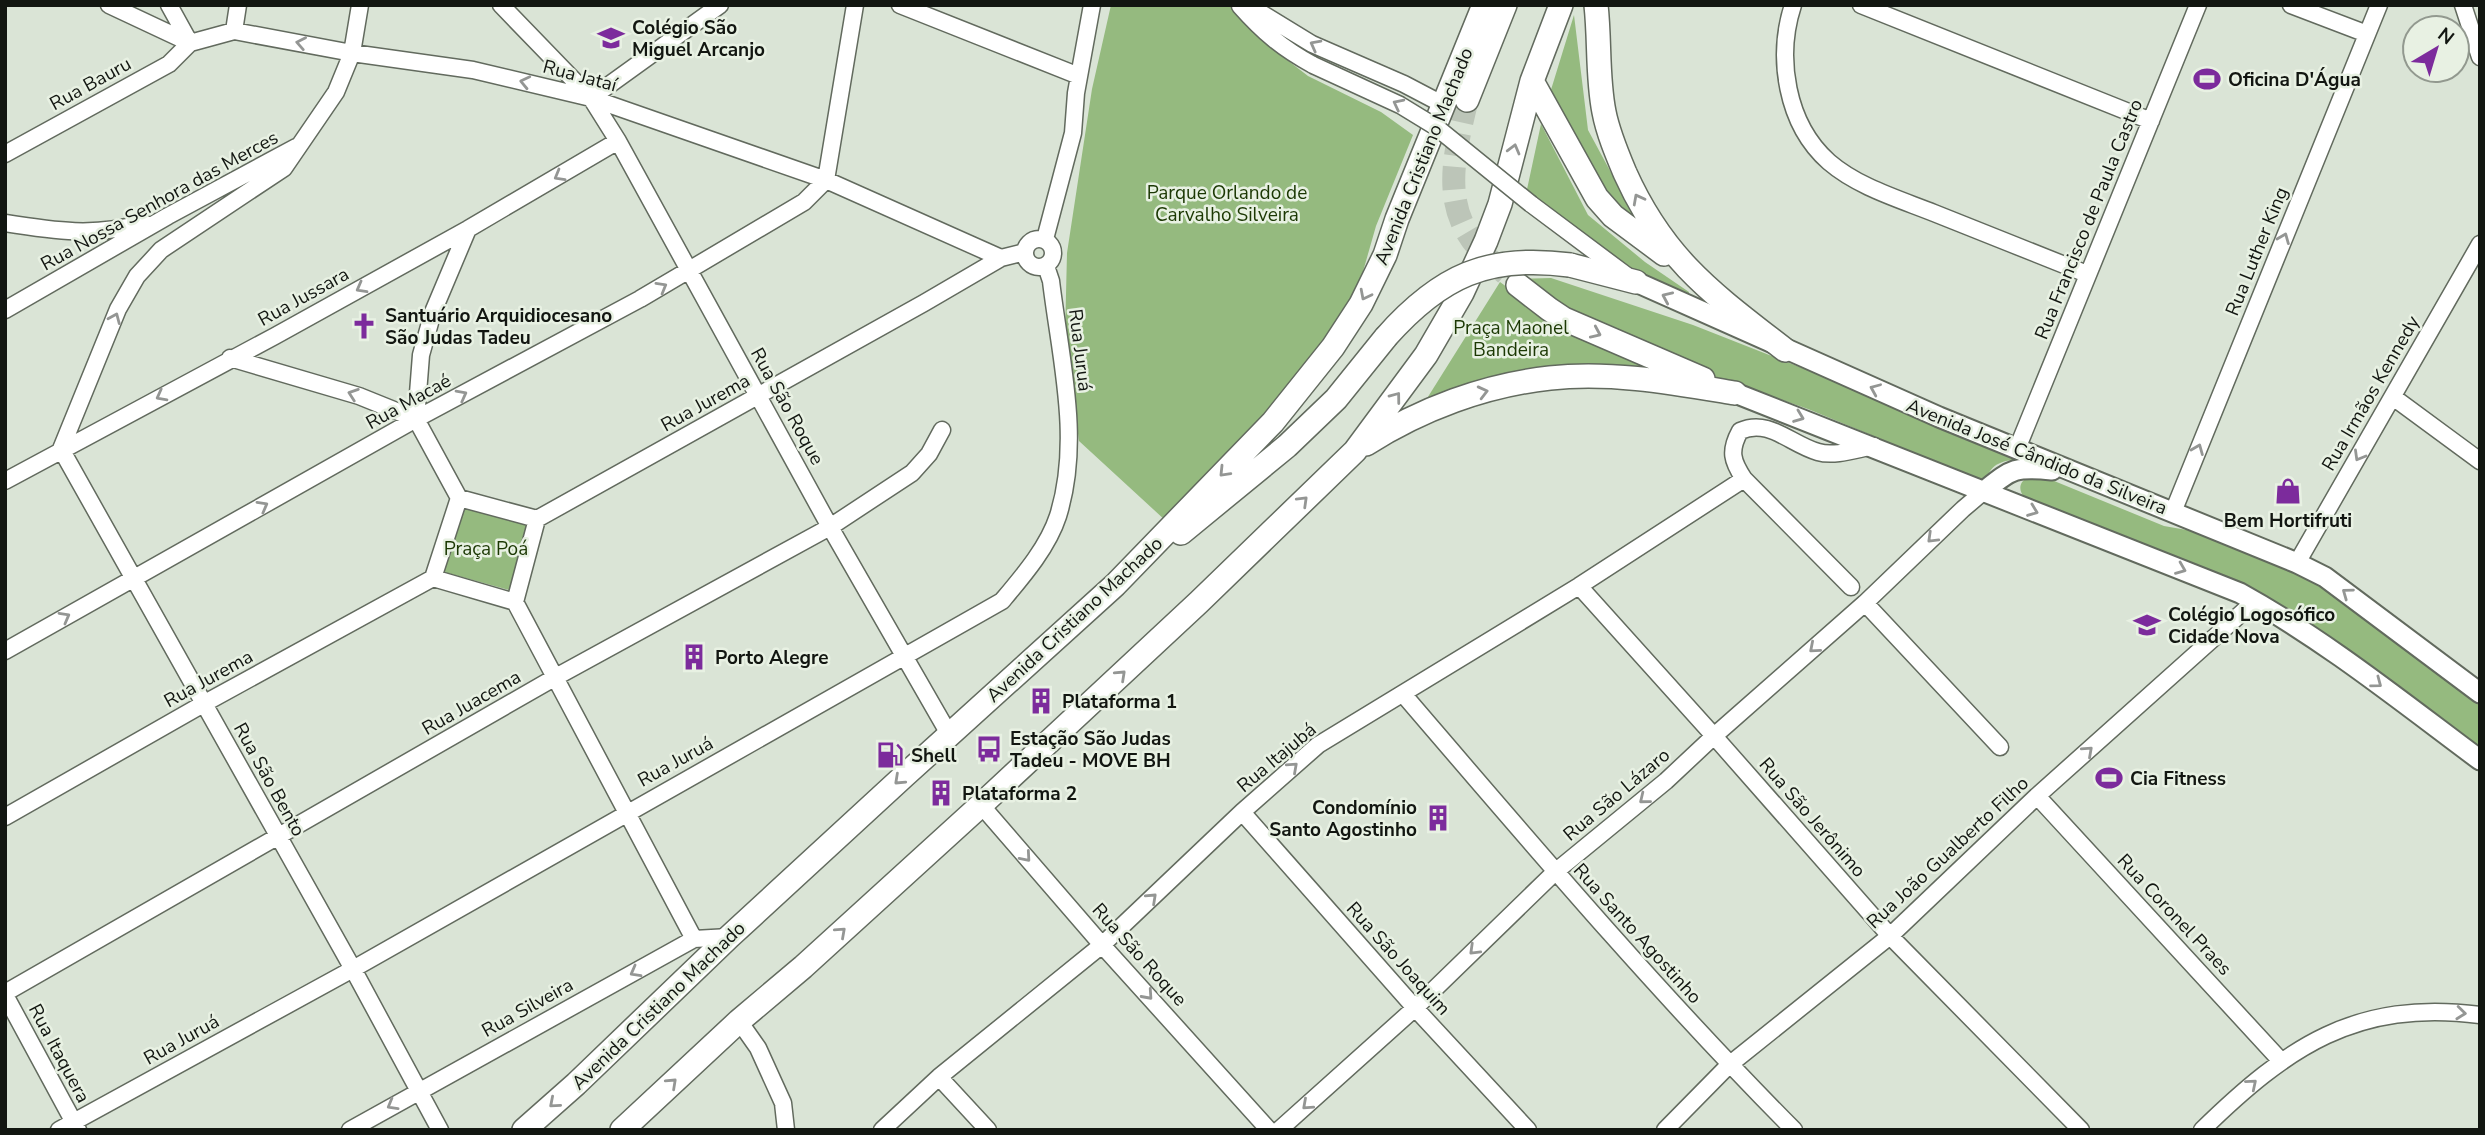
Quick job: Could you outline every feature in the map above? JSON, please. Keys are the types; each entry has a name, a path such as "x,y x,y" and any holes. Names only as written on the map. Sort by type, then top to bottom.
{"highway":[{"name":"Avenida Cristiano Machado","path":"524,1130 949,734 1115,585 1273,422 1333,347 1361,303 1385,255 1484,5"},
{"path":"1467,100 1505,5"},
{"path":"622,1130 739,1021 803,967 981,805 1209,593 1354,451 1426,355 1462,293 1500,204 1532,81 1561,5"},
{"path":"1596,5 1602,100 1616,152 1651,224 1692,274"},
{"path":"1532,81 1605,209 1692,274 1785,350"},
{"path":"1115,585 1232,494 1287,446 1336,399 1420,300 1466,273 1494,265 1543,261 1636,282"},
{"path":"1518,285 1564,319 1735,393"},
{"path":"1354,451 1426,411 1468,396 1550,377 1661,381 1735,393"}],"main road":[{"name":"Avenida José Cândido da Silveira","path":"1636,282 1785,350 2017,449 2297,563 2325,578 2480,693"},
{"path":"1735,393 1874,446 2255,601 2351,664 2480,760"},
{"path":"1983,492 2007,472 2017,469 2074,473"}],"street":[{"path":"108,5 190,43"},
{"path":"169,5 190,43"},
{"path":"234,31 238,5"},
{"path":"61,449 118,309 137,276 161,250 284,168 336,92 352,53 360,5"},
{"path":"501,5 591,98 720,5"},
{"path":"826,180 855,5"},
{"path":"900,5 1079,76"},
{"name":"Rua Juruá","path":"58,1130 76,1126 1002,601 1046,542 1057,517 1066,484 1070,433 1051,281 1046,266 1054,256 1050,243 1045,239 1073,133 1079,76 1093,5"},
{"name":"Avenida José Cândido da Silveira","path":"1239,5 1262,31 1285,50 1401,105 1436,127 1580,242 1636,282"},
{"path":"1248,5 1312,44 1404,84 1444,105"},
{"path":"1793,5 1784,52 1789,96 1815,147 1828,161 1874,188 2087,274"},
{"path":"1861,5 2151,121"},
{"name":"Rua Francisco de Paula Castro","path":"2017,449 2198,5"},
{"path":"2291,5 2367,34"},
{"name":"Rua Luther King","path":"2173,512 2379,5"},
{"path":"2463,5 2480,57"},
{"name":"Rua Jataí","path":"190,43 234,31 352,53 473,70 591,98 826,180 1001,258"},
{"name":"Rua Bauru","path":"5,154 169,64 190,43"},
{"name":"Rua São Roque","path":"591,98 618,141 830,527 949,734"},
{"name":"Rua Jussara","path":"5,481 468,229 618,141"},
{"name":"Rua Nossa Senhora das Merces","path":"5,310 168,216 297,147"},
{"name":"Rua Macaé","path":"5,651 416,419 689,271 804,202 826,180"},
{"path":"5,223 57,231 106,232 168,216"},
{"path":"468,229 432,312 421,355 416,419 459,498 537,519 515,601 694,939"},
{"path":"1045,239 1029,242 1025,252 1029,263 1046,266"},
{"name":"Rua Irmãos Kennedy","path":"2297,563 2476,261 2480,244"},
{"path":"1001,258 1025,252"},
{"name":"Rua Jurema","path":"537,519 1001,258"},
{"path":"230,358 359,396 416,419"},
{"path":"2393,397 2480,461"},
{"path":"1851,587 1744,479 1734,465 1731,452 1740,431 1752,425 1764,427 1819,453 1834,454 1874,446"},
{"name":"Rua Juacema","path":"5,994 554,678 830,527 912,473 929,454 942,430"},
{"name":"Rua São Bento","path":"61,449 205,703 440,1130"},
{"name":"Rua Itajubá","path":"882,1130 939,1077 1102,945 1242,812 1318,745 1579,586 1744,479"},
{"name":"Rua São Lázaro","path":"1279,1130 1415,1008 1555,872 1666,781 1865,603 1983,492"},
{"path":"459,498 433,578 515,601"},
{"name":"Rua Jurema","path":"5,817 433,578"},
{"name":"Rua São Jerônimo","path":"1579,586 1890,936 2081,1130"},
{"name":"Rua João Gualberto Filho","path":"1665,1130 1729,1065 1890,936 2037,796 2255,601"},
{"path":"1865,603 2000,747"},
{"name":"Rua Santo Agostinho","path":"1403,694 1555,872 1729,1065 1794,1130"},
{"name":"Rua Coronel Praes","path":"2037,796 2281,1061"},
{"name":"Rua São Roque","path":"981,805 1102,945 1269,1130"},
{"name":"Rua São Joaquim","path":"1242,812 1415,1008 1528,1130"},
{"name":"Rua Silveira","path":"350,1130 694,939 729,937"},
{"name":"Rua Itaquera","path":"5,994 76,1126"},
{"path":"2202,1130 2281,1061 2313,1041 2352,1023 2428,1012 2480,1015"},
{"path":"739,1021 758,1048 783,1103 786,1130"},
{"path":"939,1077 988,1130"}],"green space":[{"name":"Parque Orlando de Carvalho Silveira","path":"1111,5 1231,5 1269,46 1308,76 1381,112 1413,135 1376,226 1360,282 1334,328 1303,373 1166,521 1079,441 1065,336 1067,253 1092,89"},
{"path":"1574,15 1588,130 1642,230 1614,208 1550,93"},
{"path":"1541,124 1588,215 1645,262 1689,292 1689,296 1627,271 1526,194"},
{"path":"1551,278 1693,325 2022,458 1995,466 1985,482 1808,409 1685,366 1588,325 1518,279"},
{"name":"Praça Maonel Bandeira","path":"1500,282 1551,320 1669,370 1426,400"},
{"path":"2031,475 2042,476 2164,526 2204,533 2313,577 2480,700 2480,751 2328,637 2025,498 2021,485"},
{"name":"Praça Poá","path":"465,507 528,525 509,590 444,572"}],"tunnel":[{"path":"1467,100 1455,159 1455,197 1459,216 1481,251 1518,285"}],"place":[{"name":"Colégio São Miguel Arcanjo","path":"611,38"},
{"name":"Oficina D'Água","path":"2207,79"},
{"name":"Santuário Arquidiocesano São Judas Tadeu","path":"364,326"},
{"name":"Bem Hortifruti","path":"2288,491"},
{"name":"Colégio Logosófico Cidade Nova","path":"2147,625"},
{"name":"Porto Alegre","path":"694,657"},
{"name":"Plataforma 1","path":"1041,701"},
{"name":"Estação São Judas Tadeu - MOVE BH","path":"989,749"},
{"name":"Shell","path":"890,755"},
{"name":"Cia Fitness","path":"2109,778"},
{"name":"Plataforma 2","path":"941,793"},
{"name":"Condomínio Santo Agostinho","path":"1438,818"}]}
